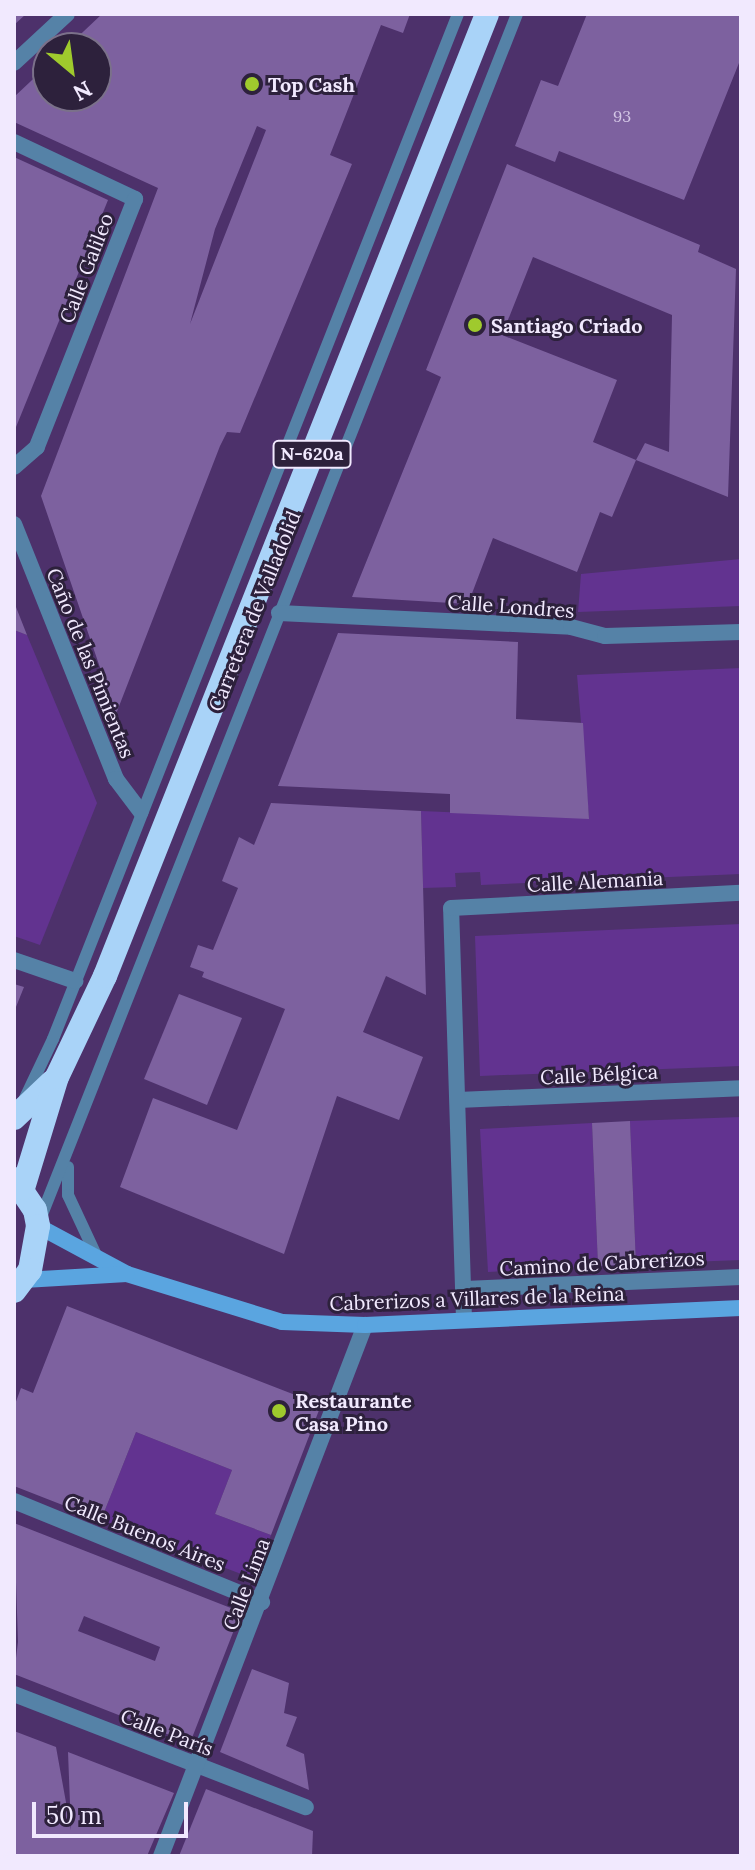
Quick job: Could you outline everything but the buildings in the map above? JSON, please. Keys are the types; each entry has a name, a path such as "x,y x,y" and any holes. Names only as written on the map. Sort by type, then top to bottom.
{"highway":[{"name":"Carretera de Valladolid","path":"18,1184 57,1077 105,976 487,14"},
{"name":"Carretera de Valladolid","path":"14,1118 57,1077"},
{"path":"18,1184 38,1226 35,1256 18,1291"}],"street":[{"path":"14,63 67,14"},
{"name":"Calle Galileo","path":"14,142 135,199 37,447 14,467"},
{"name":"Caño de las Pimientas","path":"14,524 116,779 141,812"},
{"name":"Calle Londres","path":"279,613 571,627 605,636 741,632"},
{"name":"Calle Alemania","path":"458,1100 451,908 741,893"},
{"path":"14,960 75,981"},
{"name":"Calle Bélgica","path":"458,1100 741,1088"},
{"path":"458,1100 464,1319"},
{"name":"Cabrerizos a Villares de la Reina","path":"38,1226 95,1253 127,1274 282,1322 365,1325 741,1308"},
{"name":"Cabrerizos a Villares de la Reina","path":"18,1291 127,1274"},
{"name":"Camino de Cabrerizos","path":"465,1289 741,1277"},
{"name":"Calle Lima","path":"161,1856 262,1602 365,1325"},
{"name":"Calle Buenos Aires","path":"14,1501 262,1602"},
{"name":"Calle París","path":"14,1694 306,1807"}],"lane":[{"name":"Carretera de Valladolid","path":"14,1118 47,1056 458,14"},
{"name":"Carretera de Valladolid","path":"38,1226 68,1160 279,613 517,14"},
{"path":"68,1160 68,1195 95,1253"}],"shaded area":[{"path":"741,559 741,606 578,612 581,574"},
{"path":"14,630 27,635 97,803 40,945 14,936"},
{"path":"741,668 741,874 481,885 480,872 455,873 456,887 423,888 421,811 589,818 577,675"},
{"path":"741,924 741,1066 480,1076 475,936"},
{"path":"741,1117 741,1260 636,1264 630,1121"},
{"path":"592,1123 598,1266 488,1272 480,1129"},
{"path":"136,1432 232,1470 215,1514 271,1535 254,1579 101,1520"}],"place":[{"name":"Top Cash","path":"252,84"},
{"name":"Santiago Criado","path":"475,325"},
{"name":"Restaurante Casa Pino","path":"279,1411"}]}
